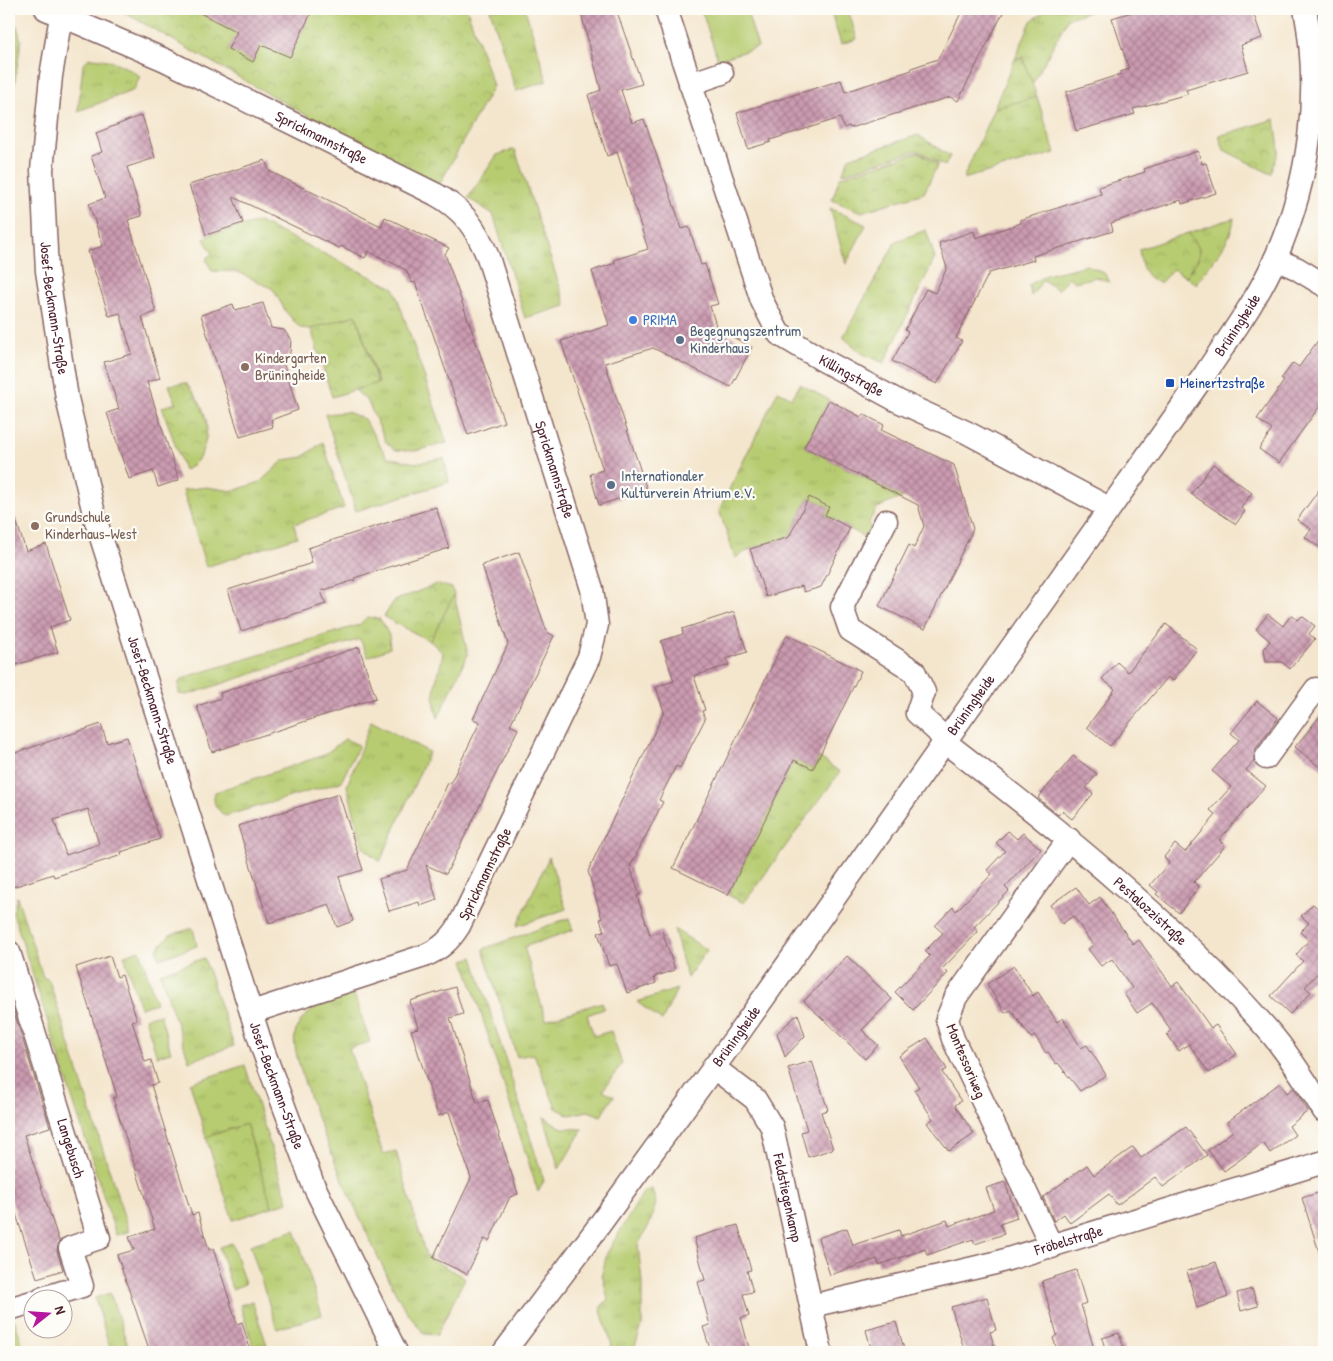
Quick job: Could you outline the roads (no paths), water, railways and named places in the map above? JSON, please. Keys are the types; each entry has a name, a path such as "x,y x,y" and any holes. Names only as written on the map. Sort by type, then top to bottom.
{"street":[{"name":"Killingstraße","path":"666,9 762,301 779,334 898,401 966,432 1109,508"},
{"name":"Brüningheide","path":"504,1352 595,1231 945,742 1210,366 1247,310 1275,259 1288,225 1307,160 1318,39 1306,9"},
{"name":"Sprickmannstraße","path":"54,12 165,60 435,194 448,201 467,218 478,234 488,257 595,602 597,625 590,657 460,926 451,938 438,949 424,956 252,1012"},
{"name":"Josef-Beckmann-Straße","path":"54,12 42,178 47,271 67,398 95,518 263,1050 313,1184 396,1352"},
{"path":"690,84 722,73"},
{"path":"1275,259 1296,268 1324,285"},
{"name":"Pestalozzistraße","path":"886,521 842,607 850,630 914,672 920,679 924,692 917,713 937,731 945,742 1069,839 1185,942 1268,1030 1324,1110"},
{"path":"1266,758 1321,688"},
{"name":"Montessoriweg","path":"1052,1247 954,1040 947,1019 956,997 1069,839"},
{"name":"Langebusch","path":"9,952 99,1238 70,1248 82,1286 72,1289"},
{"name":"Feldstiegenkamp","path":"713,1067 755,1099 772,1127 821,1352"},
{"name":"Fröbelstraße","path":"811,1306 995,1263 1052,1247 1324,1162"},
{"path":"9,1309 22,1305"}],"place":[{"name":"PRIMA","path":"633,320"},
{"name":"Begegnungszentrum Kinderhaus","path":"680,340"},
{"name":"Kindergarten Brüningheide","path":"245,367"},
{"name":"Meinertzstraße","path":"1170,383"},
{"name":"Internationaler Kulturverein Atrium e.V.","path":"611,485"},
{"name":"Grundschule Kinderhaus-West","path":"35,526"}]}
